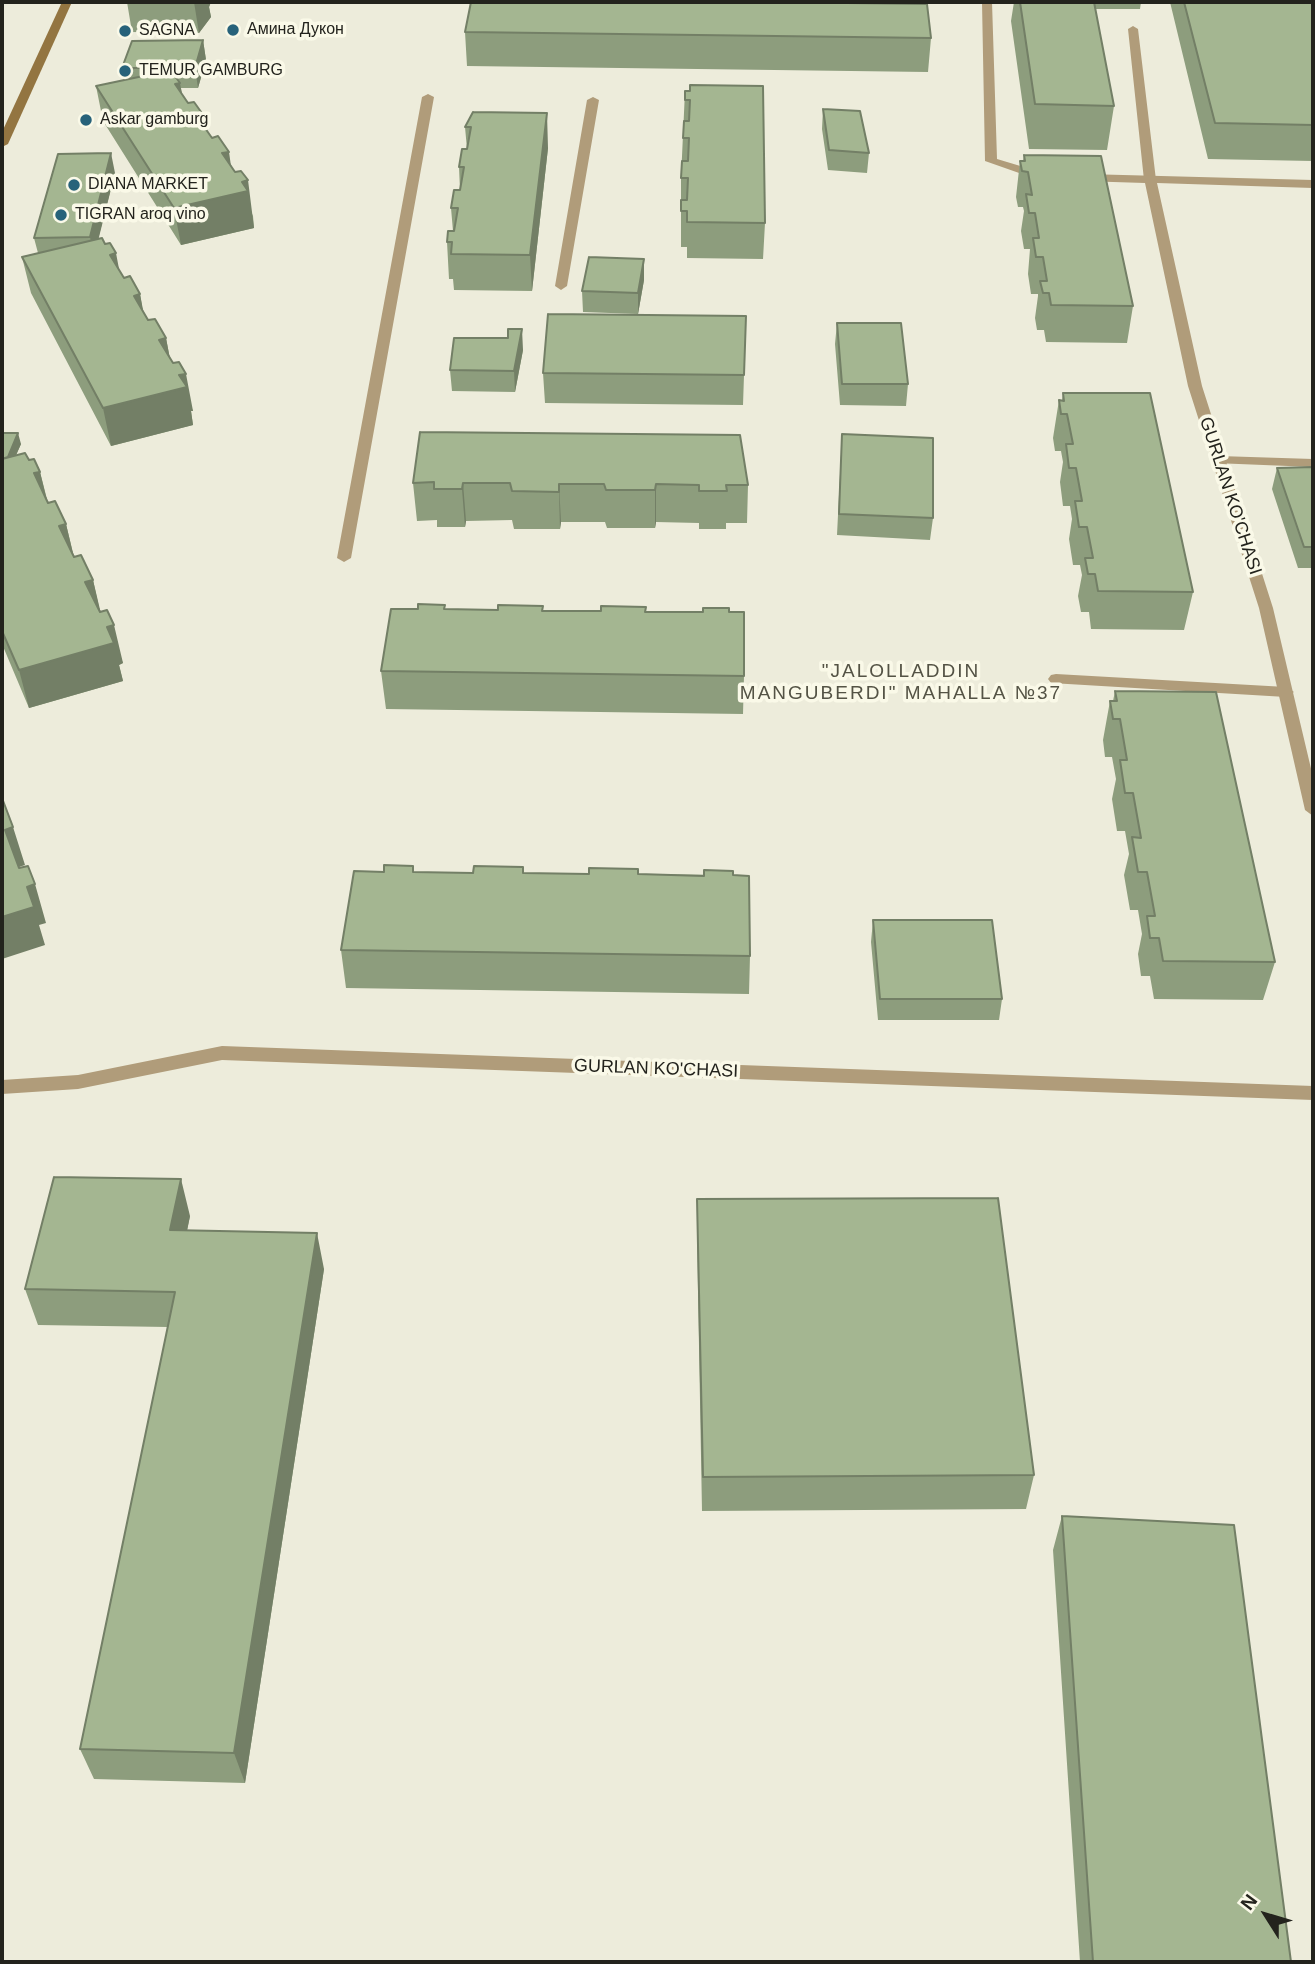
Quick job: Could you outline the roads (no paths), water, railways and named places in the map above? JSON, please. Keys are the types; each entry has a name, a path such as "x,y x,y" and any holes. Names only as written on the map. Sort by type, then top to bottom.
{"street":[{"path":"2,144 67,2"},
{"path":"987,2 991,161 1039,177 1053,178"},
{"name":"GURLAN KO'CHASI","path":"1133,29 1150,180 1195,386 1266,608 1313,810"},
{"path":"344,558 428,97"},
{"path":"561,286 593,100"},
{"path":"1067,178 1313,184"},
{"path":"1219,460 1313,463"},
{"path":"1056,679 1286,692"},
{"name":"GURLAN KO'CHASI","path":"2,1087 78,1082 222,1053 1313,1093"}],"place":[{"name":"Амина Дукон","path":"233,30"},
{"name":"SAGNA","path":"125,31"},
{"name":"TEMUR GAMBURG","path":"125,71"},
{"name":"Askar gamburg","path":"86,120"},
{"name":"DIANA MARKET","path":"74,185"},
{"name":"TIGRAN aroq vino","path":"61,215"}],"district":[{"name":"\"JALOLLADDIN MANGUBERDI\" MAHALLA №37","path":"901,683"}]}
